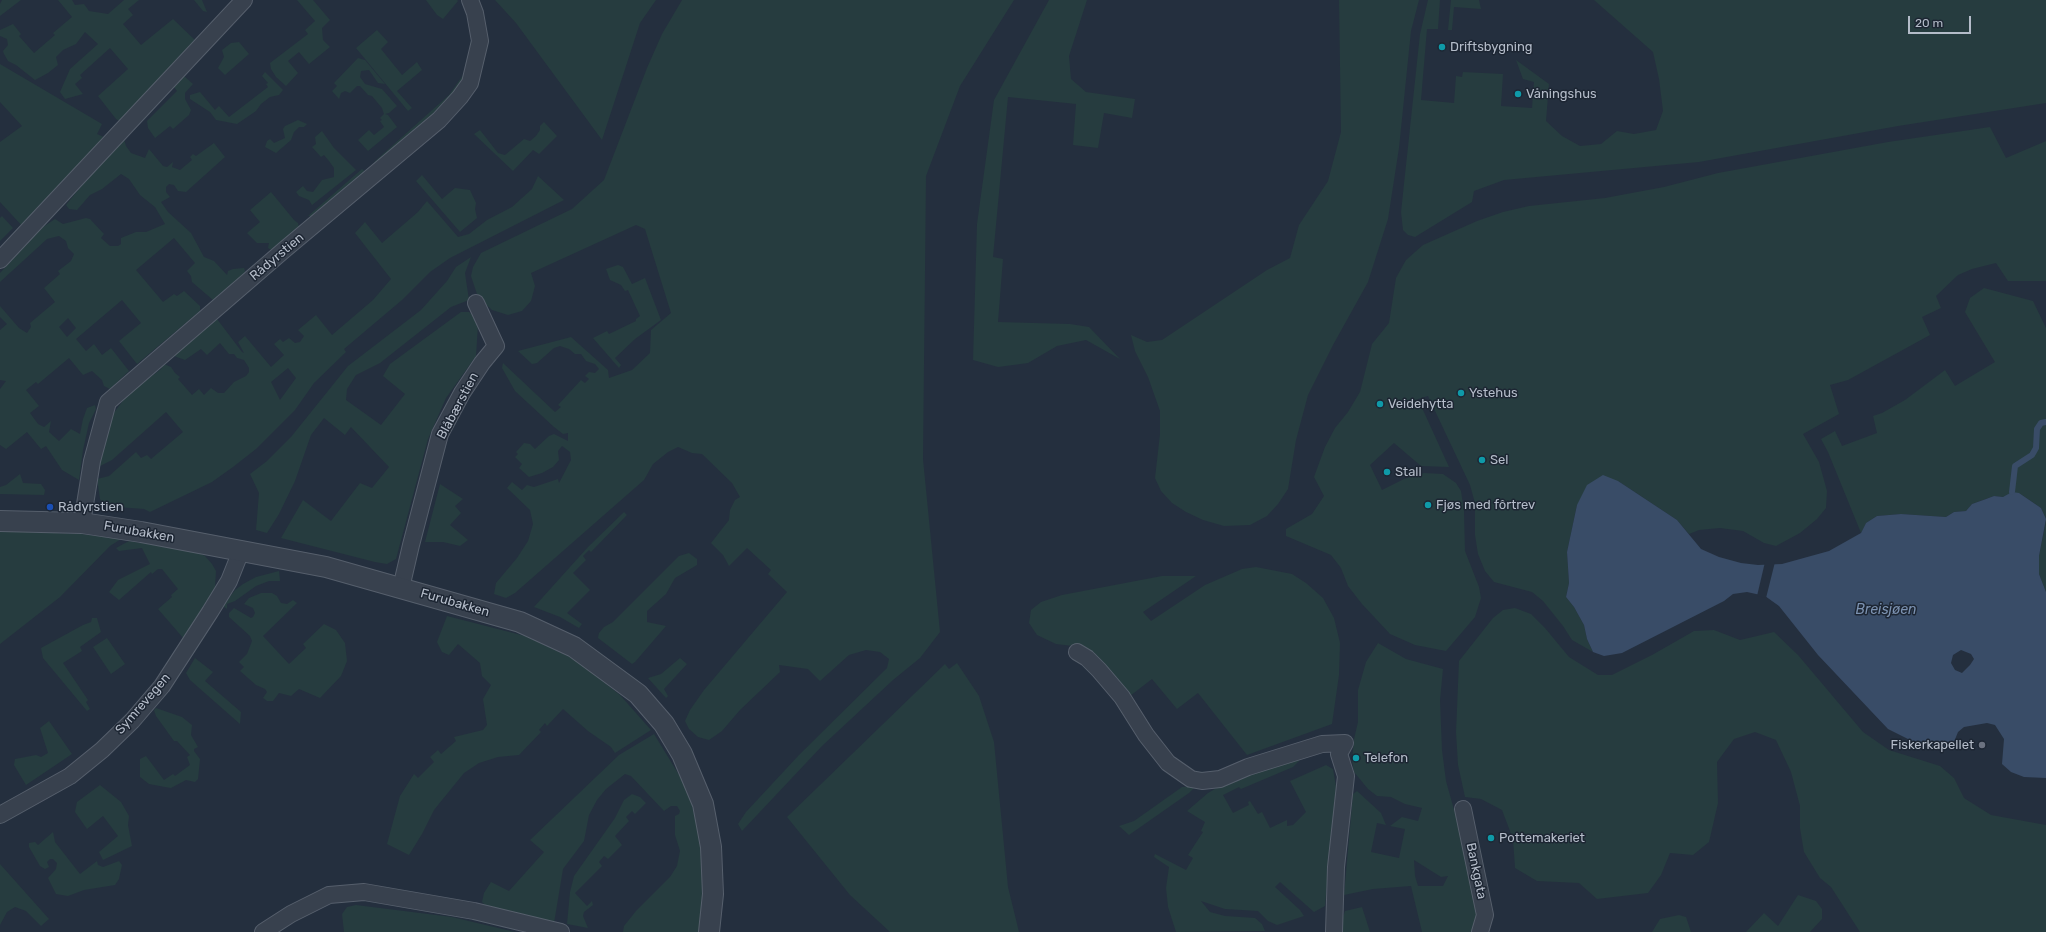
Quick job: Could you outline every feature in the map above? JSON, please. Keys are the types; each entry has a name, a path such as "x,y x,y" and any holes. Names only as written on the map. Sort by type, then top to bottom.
{"street":[{"path":"0,260 244,0"},
{"name":"Rådyrstien","path":"82,523 92,461 108,402 284,250 439,120 460,97 470,83 480,41 475,13 470,0"},
{"name":"Blåbærstien","path":"401,588 440,434 466,387 496,346 476,303"},
{"name":"Furubakken","path":"0,521 82,523 141,532 326,567 520,622 574,647 638,694 664,724 682,754 703,804 711,847 713,894 709,932"},
{"name":"Symrevegen","path":"0,815 70,776 102,750 132,721 162,686 210,612 229,581 241,551"},
{"path":"1077,652 1087,658 1100,670 1122,697 1146,735 1168,764 1191,779 1202,781 1220,779 1248,767 1322,744 1345,743 1339,754 1346,776 1336,867 1334,932"},
{"name":"Bankgata","path":"1463,809 1485,915 1480,932"},
{"path":"263,932 291,914 328,895 364,892 474,911 561,932"}],"green space":[{"path":"2,0 21,0 0,16 0,4"},
{"path":"58,0 72,0 75,5 84,4 89,11 108,14 124,0 139,0 128,9 133,15 123,24 141,45 173,19 195,40 121,122 116,119 98,96 128,69 110,48 80,75 82,78 75,84 83,94 65,99 60,92 70,69 98,44 85,32 76,44 63,50 56,57 58,65 48,73 35,80 16,65 8,61 4,54 3,51 8,45 7,39 0,36 0,30 13,24 21,34 19,36 34,53 55,35 53,33 72,17"},
{"path":"194,0 202,0 207,12 203,11"},
{"path":"297,0 313,0 330,20 322,28 323,40 330,47 309,64 299,52 288,61 298,73 286,86 276,77 271,69 270,63 308,34 305,30 315,21"},
{"path":"426,0 458,1 443,19 437,15"},
{"path":"495,0 656,0 640,23 602,140 516,23"},
{"path":"682,0 1014,0 960,86 926,176 923,459 940,632 920,658 893,680 822,746 742,831 738,824 746,812 799,755 887,668 889,659 880,652 866,650 849,655 820,681 808,669 779,665 780,672 740,710 722,731 709,740 698,737 689,729 685,721 690,710 704,690 787,592 768,574 771,570 747,548 729,566 723,555 711,543 729,520 730,510 735,500 740,497 732,483 702,454 692,453 678,447 668,452 653,464 644,480 515,593 506,598 494,594 496,583 517,558 528,541 533,524 530,510 507,488 512,482 522,490 527,485 534,487 558,479 559,483 571,460 570,452 562,446 558,451 559,460 553,467 542,473 529,477 519,468 522,464 515,457 518,454 516,452 524,443 530,444 535,449 549,436 554,434 568,441 568,433 563,434 554,427 515,391 502,368 503,363 555,412 561,407 558,405 581,380 585,383 589,379 585,376 589,372 595,373 599,369 595,364 586,361 581,354 575,354 569,349 560,346 554,348 537,363 532,364 518,351 571,337 608,370 609,378 632,370 650,353 651,330 671,313 645,229 636,225 531,273 535,286 531,301 522,311 508,315 492,310 478,297 471,276 473,267 481,253 572,209 604,180 647,68 662,34"},
{"path":"1049,0 1087,0 1069,56 1071,79 1086,92 1135,99 1132,118 1104,113 1098,148 1073,145 1076,104 1008,97 993,257 1003,259 998,322 1070,324 1089,327 1120,359 1086,340 1057,346 1028,363 998,367 973,360 977,224 994,100"},
{"path":"1339,0 1419,0 1411,31 1399,148 1388,219 1368,282 1333,345 1308,395 1296,440 1288,489 1278,504 1267,516 1250,525 1224,526 1203,520 1186,512 1172,503 1161,491 1155,478 1160,434 1160,411 1148,377 1135,351 1131,335 1147,342 1162,340 1267,270 1290,258 1299,225 1328,181 1341,132"},
{"path":"1428,0 1440,0 1438,29 1427,29 1421,100 1454,103 1456,76 1462,77 1463,72 1503,74 1501,106 1532,108 1534,82 1523,79 1516,60 1549,84 1546,121 1562,136 1580,146 1601,144 1617,131 1634,134 1656,130 1663,111 1659,79 1653,52 1594,0 2046,0 2046,103 1898,126 1699,162 1504,180 1474,191 1472,202 1415,237 1408,235 1403,230 1401,212 1420,34"},
{"path":"1451,0 1479,0 1481,9 1454,7 1452,30 1448,30"},
{"path":"377,30 388,42 381,49 402,75 417,62 422,70 397,91 412,108 408,111 356,48"},
{"path":"239,42 249,54 225,75 218,68 224,57 222,50 231,43"},
{"path":"358,58 365,60 385,84 378,83 369,70 361,71 360,77 365,84 382,89 397,106 389,113 385,114 388,115 397,127 368,151 358,140 369,130 374,135 384,127 380,121 382,120 380,118 384,114 382,108 372,96 368,95 360,86 357,86 350,93 345,91 341,93 339,99 332,91 337,86 334,83"},
{"path":"0,64 102,124 97,134 106,138 24,228 0,202 0,142 22,126 0,102"},
{"path":"265,72 283,90 279,95 270,97 261,104 256,111 237,124 216,120 210,112 190,99 190,95 200,92 215,110 219,106 229,117 268,87 266,84 268,83 262,76"},
{"path":"463,75 462,84 442,107 376,164 374,162 449,95"},
{"path":"184,76 193,84 185,93 185,99 191,110 189,115 173,129 170,126 155,138 148,128 147,121 177,91 174,87"},
{"path":"298,120 307,124 304,127 299,127 294,132 291,140 276,153 265,147 267,141 270,139 274,143 285,138 283,129 285,126"},
{"path":"544,122 557,136 539,154 533,150 513,171 474,134 480,130 498,153 505,155 524,139 530,141 536,136 540,130 540,126"},
{"path":"1990,127 2006,158 2046,141 2046,281 2008,281 1996,263 1972,269 1958,275 1936,296 1941,308 1922,317 1930,335 1848,380 1830,385 1839,414 1803,434 1819,462 1827,491 1826,508 1817,519 1800,533 1776,546 1764,543 1743,531 1720,528 1699,530 1689,534 1677,520 1618,481 1577,505 1567,552 1569,583 1566,597 1574,607 1584,625 1587,639 1593,652 1572,640 1543,601 1532,592 1494,582 1485,571 1478,554 1475,535 1475,503 1470,485 1428,396 1418,399 1449,467 1421,466 1394,443 1370,465 1382,490 1404,479 1424,473 1443,474 1456,483 1461,491 1464,511 1465,551 1479,587 1481,598 1475,617 1446,651 1415,645 1390,634 1362,604 1348,586 1341,568 1331,555 1286,536 1286,529 1312,514 1324,496 1314,477 1325,447 1335,428 1348,412 1360,392 1372,344 1389,323 1396,278 1406,260 1423,245 1477,221 1503,212 1529,206 1605,198 1664,187 1718,173 1888,142"},
{"path":"322,131 334,148 356,170 312,205 309,200 299,196 296,192 303,186 307,191 313,192 322,180 334,177 334,168 329,161 324,155 321,157 312,147 316,144 315,137"},
{"path":"124,139 126,146 131,153 145,158 149,149 163,166 167,167 173,162 172,167 180,170 192,160 190,157 193,154 196,156 214,143 225,157 186,192 178,191 174,185 169,184 166,187 166,192 170,197 161,202 168,212 191,233 204,257 214,261 227,275 228,271 233,269 244,268 245,271 244,274 213,300 192,282 191,276 187,271 195,263 174,238 136,270 163,302 174,294 177,296 184,291 200,306 200,311 137,364 119,341 141,323 122,300 76,339 86,351 94,344 102,355 111,348 129,371 110,389 104,386 102,380 92,371 83,375 69,358 38,384 36,382 26,390 39,406 30,413 38,424 44,427 51,421 49,432 59,441 71,429 80,434 87,408 95,405 96,409 89,423 83,450 79,480 62,470 46,446 41,449 27,432 6,449 0,445 0,389 6,381 0,380 0,330 7,324 0,317 0,306 19,328 27,333 31,327 30,323 55,302 44,288 60,274 58,271 71,261 74,254 68,248 66,241 59,236 47,239 0,282 0,273 43,227 55,219 63,224 86,218 90,219 104,234 101,238 110,246 118,246 121,244 121,238 136,232 146,232 165,224 155,207 140,195 129,179 121,174 102,189 90,195 77,210 69,209 66,205","holes":["68,318 76,328 67,337 59,327"]},
{"path":"362,169 366,172 318,213 308,216"},
{"path":"422,175 442,199 455,188 470,190 476,203 475,209 477,218 460,232 416,181"},
{"path":"538,176 564,200 450,258 430,272 402,300 344,349 346,352 314,383 295,410 256,449 233,467 212,482 150,512 144,509 104,506 100,499 97,479 109,476 136,452 141,458 147,455 151,459 183,432 166,412 112,460 98,467 109,419 129,393 161,369 164,364 171,367 180,377 178,379 192,395 199,389 204,395 211,388 218,393 224,393 234,382 246,376 249,372 249,368 244,360 237,358 234,354 229,354 220,343 207,355 201,349 185,360 174,356 217,319 242,352 244,353 238,342 245,336 271,367 284,355 274,344 280,339 283,342 289,338 295,343 300,342 304,336 298,330 316,315 332,335 373,300 391,279 355,233 365,222 382,243 418,212 427,201 458,237 469,234 487,220 512,207 532,189","holes":["288,368 296,378 280,400 271,382"]},
{"path":"271,192 298,223 299,227 273,251 268,248 269,243 257,243 247,233 260,222 250,210"},
{"path":"2,216 13,228 0,241 0,218"},
{"path":"471,257 465,273 469,300 451,307 380,363 356,375 347,389 346,400 381,425 405,394 383,376 390,364 461,312 469,312 474,316 478,325 476,356 446,398 428,439 396,559 387,564 375,562 281,538 303,500 331,521 360,483 372,488 389,467 351,427 345,435 324,418 311,435 295,481 279,514 267,533 256,530 259,493 250,474 267,461 291,437 348,366 421,310 447,281 456,267"},
{"path":"618,265 623,267 632,284 645,278 661,320 635,339 615,358 621,365 619,368 593,338 607,331 609,334 636,321 636,319 640,316 628,290 625,291 621,285 610,280 606,269"},
{"path":"1984,288 2033,301 2046,328 2046,519 2041,508 2019,493 2003,497 1994,496 1972,504 1966,511 1954,512 1946,517 1901,514 1877,516 1866,523 1861,533 1828,452 1821,439 1835,431 1842,446 1877,433 1873,416 1882,413 1905,400 1945,370 1955,386 1995,362 1965,312 1970,298"},
{"path":"20,474 23,483 41,484 45,490 44,495 0,494 0,487 6,485"},
{"path":"440,484 463,499 455,506 461,513 450,525 468,540 460,546 443,542 425,542"},
{"path":"624,512 627,515 591,552 589,550 583,556 586,560 573,573 590,590 567,613 582,624 579,628 560,617 534,607 588,547"},
{"path":"2046,521 2046,592 2039,574 2039,556"},
{"path":"0,531 82,534 121,539 110,546 60,597 0,644"},
{"path":"129,541 198,552 205,556 216,571 215,587 211,597 184,639 158,609 172,597 171,595 178,589 162,569 158,569 152,574 151,572 119,600 109,592 118,580 150,564 142,548 119,551 116,548"},
{"path":"689,553 697,559 697,565 675,578 666,594 647,611 647,622 666,626 632,664 598,638 599,633 604,627 613,622 679,556"},
{"path":"1256,567 1292,574 1306,583 1323,598 1334,618 1340,643 1339,675 1332,724 1247,755 1198,693 1177,709 1152,679 1130,696 1081,647 1056,644 1037,635 1029,623 1031,610 1041,602 1062,595 1162,576 1196,576 1143,612 1151,621 1205,585 1242,569"},
{"path":"279,571 280,581 269,581 256,586 235,601 227,604 227,609 223,606 235,590 243,584 256,577"},
{"path":"261,593 272,593 277,596 281,603 287,604 293,600 297,603 263,636 289,664 306,648 303,644 324,624 336,630 345,643 347,661 341,676 320,698 299,689 291,696 279,693 273,701 267,701 263,698 267,692 265,689 256,685 240,671 244,667 239,662 247,654 252,641 250,636 229,617 229,613 234,608 251,618 253,617 255,613 253,608 244,604 249,598"},
{"path":"1515,608 1531,614 1545,628 1569,657 1598,675 1612,675 1652,655 1694,631 1714,630 1740,640 1774,632 1798,655 1863,732 1889,750 1940,766 1954,778 1964,798 1991,815 2046,825 2046,932 1860,932 1831,887 1820,878 1804,852 1800,828 1800,806 1791,772 1776,740 1755,732 1734,739 1717,762 1718,803 1709,842 1693,855 1670,853 1661,875 1648,893 1597,899 1579,883 1537,881 1515,868 1513,839 1502,810 1481,799 1465,797 1458,765 1456,732 1459,661 1493,618 1503,610"},
{"path":"447,616 525,636 576,660 620,695 651,730 615,753 611,747 588,731 563,709 547,726 545,723 539,730 541,732 519,755 498,757 479,763 464,773 434,810 409,855 387,844 400,796 414,774 418,778 434,762 430,757 438,750 441,754 456,741 454,737 483,730 487,725 483,699 491,685 482,676 480,663 458,644 449,655 442,652 437,642"},
{"path":"92,618 97,618 101,632 80,647 82,651 63,663 88,700 86,702 90,709 87,711 43,658 41,648 91,622"},
{"path":"107,638 125,664 111,674 93,647"},
{"path":"1378,643 1406,659 1443,669 1440,700 1442,750 1446,781 1463,842 1477,918 1472,932 1422,932 1411,886 1373,889 1344,895 1353,794 1357,791 1381,813 1386,825 1377,823 1371,852 1399,858 1405,829 1390,826 1402,817 1418,821 1422,808 1405,804 1391,797 1377,796 1368,789 1354,772 1352,761 1354,739 1358,722 1358,690 1366,662","holes":["1414,860 1441,877 1448,876 1443,886 1418,886 1415,876"]},
{"path":"195,658 213,672 205,681 241,712 240,724 190,680 186,673"},
{"path":"680,658 687,664 664,689 668,696 666,698 648,678 661,674"},
{"path":"957,663 979,696 994,742 1008,887 1019,932 890,932 850,895 787,817 945,664 949,669"},
{"path":"156,708 182,717 192,725 191,735 198,747 194,749 194,751 200,759 198,779 195,782 186,780 171,788 149,784 140,777 140,759 146,756 164,780 173,774 175,776 190,765 187,757 190,755 177,741 174,741 156,716 154,710"},
{"path":"49,721 72,754 26,785 14,765 15,759 36,755 41,757 48,753 40,728"},
{"path":"654,734 684,783 691,801 701,843 704,874 704,908 699,932 623,932 624,926 636,911 670,877 677,866 680,851 675,835 675,816 679,814 680,811 677,806 671,806 664,811 631,776 625,774 606,789 597,800 589,815 584,841 563,869 554,923 486,906 482,902 484,893 491,882 509,891 544,852 530,840 619,755"},
{"path":"1298,758 1299,761 1293,767 1241,789 1239,787 1223,795 1233,813 1249,805 1248,802 1250,801 1258,814 1262,812 1270,828 1287,820 1287,826 1293,825 1306,812 1290,781 1326,765 1333,769 1336,787 1325,906 1314,912 1280,882 1275,887 1300,910 1304,916 1277,925 1268,921 1258,911 1225,909 1201,901 1210,912 1225,916 1255,918 1262,924 1265,931 1176,932 1168,907 1166,888 1169,867 1154,857 1155,854 1186,870 1193,858 1188,855 1203,832 1201,831 1205,822 1187,811 1208,793 1225,783"},
{"path":"100,785 121,802 129,816 128,825 132,846 103,860 99,852 118,836 103,816 87,829 75,812 77,802"},
{"path":"1182,787 1195,787 1189,793 1129,835 1119,826 1134,821"},
{"path":"632,794 640,797 646,803 635,814 632,811 626,817 629,821 615,836 622,845 608,859 604,856 599,862 602,866 575,893 587,906 592,901 593,905 584,912 583,916 588,928 567,924 570,892 574,876 615,818 624,800"},
{"path":"53,832 55,842 80,874 97,861 98,865 103,867 119,861 122,865 119,879 115,885 84,890 68,896 56,894 48,878 56,869 57,863 53,859 50,859 47,862 49,867 45,869 40,866 29,847 29,843 35,842 38,845"},
{"path":"0,864 49,919 41,926 26,911 15,907 7,912 0,925"},
{"path":"1798,895 1816,901 1822,909 1822,919 1810,932 1746,932 1764,913 1778,926"},
{"path":"356,905 452,917 515,932 344,932 342,914 347,907"},
{"path":"1362,907 1370,932 1341,932 1341,923 1345,911"},
{"path":"1679,915 1686,917 1691,932 1652,932 1660,919"}],"water":[{"name":"Breisjøen","path":"1603,475 1618,481 1677,520 1701,549 1719,557 1741,563 1758,565 1782,564 1829,551 1861,533 1866,523 1877,516 1901,514 1946,517 1954,512 1966,511 1972,504 1994,496 2003,497 2012,492 2019,493 2041,508 2046,519 2039,556 2039,574 2046,592 2046,778 2024,777 2011,772 2002,764 2004,739 1995,725 1987,723 1964,727 1958,732 1954,742 1946,749 1914,742 1888,729 1818,655 1779,606 1765,596 1747,592 1733,594 1724,601 1622,653 1604,656 1593,652 1587,639 1584,625 1574,607 1566,597 1569,583 1567,552 1577,505 1587,485","holes":["1961,650 1971,654 1974,659 1970,665 1962,673 1955,670 1951,663 1953,655"]}],"pier":[{"path":"1765,562 1775,562 1766,598 1757,596"}],"waterway":[{"path":"2012,492 2015,466 2032,455 2036,448 2037,429 2041,423 2046,422"}],"place":[{"name":"Driftsbygning","path":"1442,47"},
{"name":"Våningshus","path":"1518,94"},
{"name":"Ystehus","path":"1461,393"},
{"name":"Veidehytta","path":"1380,404"},
{"name":"Sel","path":"1482,460"},
{"name":"Stall","path":"1387,472"},
{"name":"Fjøs med fôrtrev","path":"1428,505"},
{"name":"Rådyrstien","path":"50,507"},
{"name":"Fiskerkapellet","path":"1982,745"},
{"name":"Telefon","path":"1356,758"},
{"name":"Pottemakeriet","path":"1491,838"}]}
